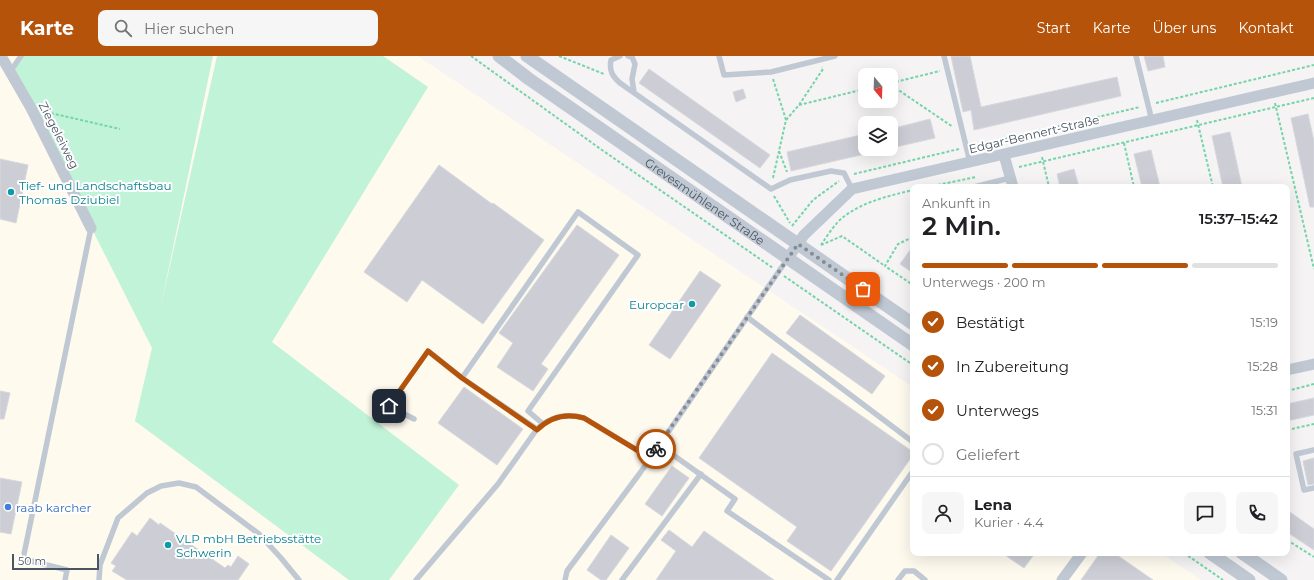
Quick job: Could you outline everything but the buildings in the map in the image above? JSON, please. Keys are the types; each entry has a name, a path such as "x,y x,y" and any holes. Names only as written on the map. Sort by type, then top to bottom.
{"street":[{"name":"Ziegeleiweg","path":"1,56 31,108 91,228"},
{"name":"Grevesmühlener Straße","path":"499,56 529,79 910,343"},
{"name":"Grevesmühlener Straße","path":"527,56 910,322"},
{"name":"Edgar-Bennert-Straße","path":"852,189 1314,83"},
{"path":"1004,155 1010,178"},
{"path":"788,258 804,235 852,189"},
{"path":"1290,369 1314,364"},
{"path":"1062,580 1080,556"},
{"path":"1214,556 1249,580"},
{"path":"1246,556 1281,580"}],"lane":[{"path":"10,72 21,56"},
{"path":"620,56 611,60 611,71 614,78 771,189 790,180 831,171 844,173 852,189"},
{"path":"628,56 632,57 635,64 632,79 634,92"},
{"path":"719,56 724,75 770,72 835,56"},
{"path":"944,56 970,163"},
{"path":"1136,56 1152,121"},
{"path":"986,184 1010,178"},
{"path":"462,378 578,212 638,255 528,412 543,424"},
{"path":"65,580 67,570 23,559 91,228"},
{"path":"565,580 567,571 650,458 788,258"},
{"path":"747,317 910,440"},
{"path":"414,420 389,406 428,351 462,378 537,430"},
{"path":"416,580 498,484 537,430 543,424 554,418 563,415 574,415 584,418 650,458"},
{"path":"659,445 735,499 728,511 829,580"},
{"path":"1314,450 1296,454 1304,490 1314,488"},
{"path":"622,580 701,474"},
{"path":"836,580 910,475"},
{"path":"99,580 100,565 118,518 147,493 161,486 179,483 196,487 258,534 281,558 298,580"},
{"path":"898,580 905,571 914,571 925,580"}],"path":[{"path":"471,56 602,150 762,261"},
{"path":"559,56 614,78"},
{"path":"820,59 823,69 799,105 786,120 771,189 791,226 813,200 840,180 857,173 1314,66"},
{"path":"898,82 947,70"},
{"path":"770,72 786,120"},
{"path":"898,89 963,134"},
{"path":"799,105 858,91"},
{"path":"1273,92 1314,269"},
{"path":"1010,178 1043,161 1314,98"},
{"path":"31,108 120,129"},
{"path":"1195,111 1212,184"},
{"path":"1124,142 1133,184"},
{"path":"1039,146 1048,184"},
{"path":"779,151 790,180"},
{"path":"942,184 980,176"},
{"path":"910,191 879,199 857,208 841,219 820,246 842,236 910,283"},
{"path":"885,266 898,244 910,238"},
{"path":"793,282 910,363"},
{"path":"1290,390 1314,384"},
{"path":"1290,429 1314,424"},
{"path":"1290,542 1314,558"},
{"path":"1188,556 1223,580"}],"shaded area":[{"path":"0,56 418,56 910,385 910,556 1165,556 1201,580 0,580"}],"green space":[{"path":"22,56 213,56 160,310 217,56 383,56 428,87 272,342 459,485 389,580 349,580 135,421 152,348 31,108 10,72"}],"way so far":[{"path":"656,449 798,244 863,289"}],"place":[{"name":"Tief- und Landschaftsbau Thomas Dziubiel","path":"11,192"},
{"name":"Europcar","path":"692,304"},
{"name":"raab karcher","path":"8,507"},
{"name":"VLP mbH Betriebsstätte Schwerin","path":"168,545"}],"route":[{"path":"389,406 428,351 462,378 537,430 543,424 554,418 563,415 574,415 584,418 650,458 656,449"}]}
